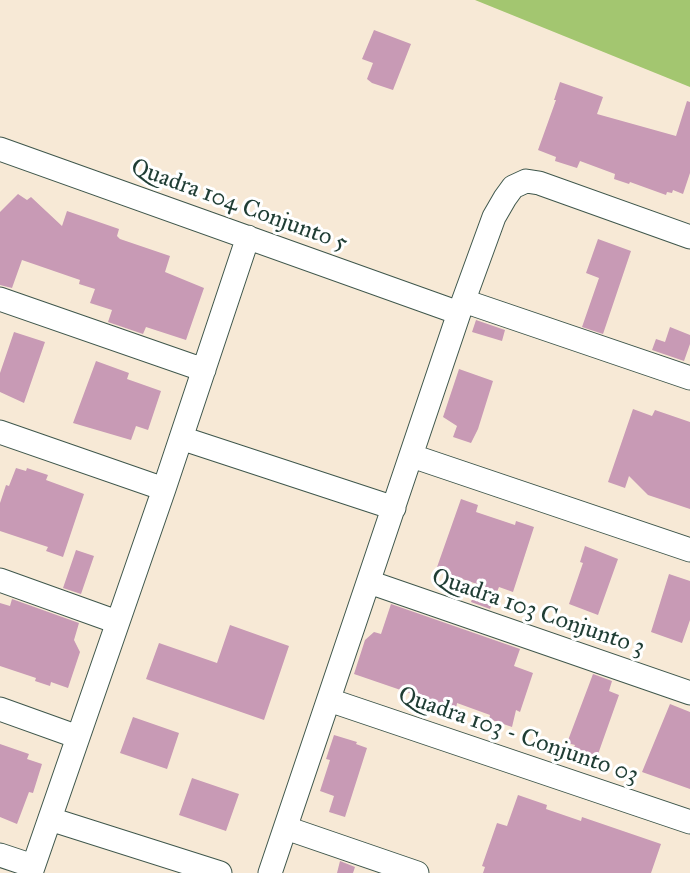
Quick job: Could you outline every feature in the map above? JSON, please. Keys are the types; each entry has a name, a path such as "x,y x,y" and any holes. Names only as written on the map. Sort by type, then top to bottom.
{"street":[{"name":"Quadra 104 Conjunto 5","path":"0,149 248,237 690,378"},
{"path":"270,873 462,307 494,217 513,187 526,181 539,183 690,237"},
{"path":"0,855 32,870 248,237"},
{"path":"0,299 204,370"},
{"path":"0,432 164,489"},
{"path":"181,438 394,508"},
{"path":"412,456 690,551"},
{"path":"0,580 117,622"},
{"name":"Quadra 103 Conjunto 3","path":"369,582 690,693"},
{"name":"Quadra 103 - Conjunto 03","path":"329,699 690,822"},
{"path":"0,709 78,737"},
{"path":"50,818 220,873"},
{"path":"286,828 417,873"}],"green space":[{"path":"475,0 690,0 690,87"}],"building":[{"path":"374,30 411,44 393,90 367,79 373,63 362,59"},
{"path":"560,82 603,97 597,114 676,136 687,101 690,102 690,173 683,194 673,190 666,195 630,182 629,184 614,179 615,174 580,161 577,168 555,161 556,157 538,150"},
{"path":"18,194 27,200 31,197 62,226 67,211 119,229 117,236 120,239 170,256 165,272 204,288 186,340 146,327 143,334 108,322 112,310 90,303 95,289 79,284 80,280 22,260 12,288 0,285 0,212"},
{"path":"598,239 631,251 603,334 582,327 599,278 586,273"},
{"path":"476,320 505,330 502,341 472,332"},
{"path":"670,327 690,335 684,361 652,350 656,339 665,342"},
{"path":"14,332 45,342 24,403 0,392 0,373"},
{"path":"96,361 129,373 127,379 161,391 148,430 136,426 131,440 73,423"},
{"path":"459,369 493,381 471,443 453,437 457,426 443,417"},
{"path":"633,409 652,416 655,410 690,422 690,509 648,495 629,476 625,488 608,482"},
{"path":"16,468 26,471 27,468 48,475 46,480 84,494 63,557 46,551 48,547 0,531 0,503"},
{"path":"461,499 478,505 476,512 515,525 516,521 534,527 513,592 499,587 490,609 471,602 477,584 436,570"},
{"path":"585,546 618,559 598,615 569,604 583,563 580,562"},
{"path":"76,550 94,556 81,594 63,588"},
{"path":"669,574 690,581 690,620 682,643 651,632"},
{"path":"12,599 79,623 74,640 80,652 68,688 51,682 50,686 35,681 36,678 0,666 0,603 10,606"},
{"path":"391,604 520,649 514,666 533,673 520,712 516,710 512,727 489,719 490,715 457,703 456,709 354,674 365,640 374,632 381,634"},
{"path":"230,625 289,646 264,720 146,679 159,643 217,663"},
{"path":"593,674 612,681 609,691 619,695 597,757 573,750 575,745 567,743"},
{"path":"670,704 690,712 690,789 642,772"},
{"path":"133,717 179,733 167,769 120,753"},
{"path":"334,735 367,748 345,817 329,812 334,796 320,791 330,760 326,759"},
{"path":"0,744 29,754 27,759 42,764 33,793 29,792 17,824 0,817"},
{"path":"192,778 239,794 226,831 179,815"},
{"path":"518,795 547,805 546,809 581,821 582,817 661,844 651,873 483,873 485,867 482,866 497,823 507,826"},
{"path":"340,861 355,867 353,873 337,873"}]}
